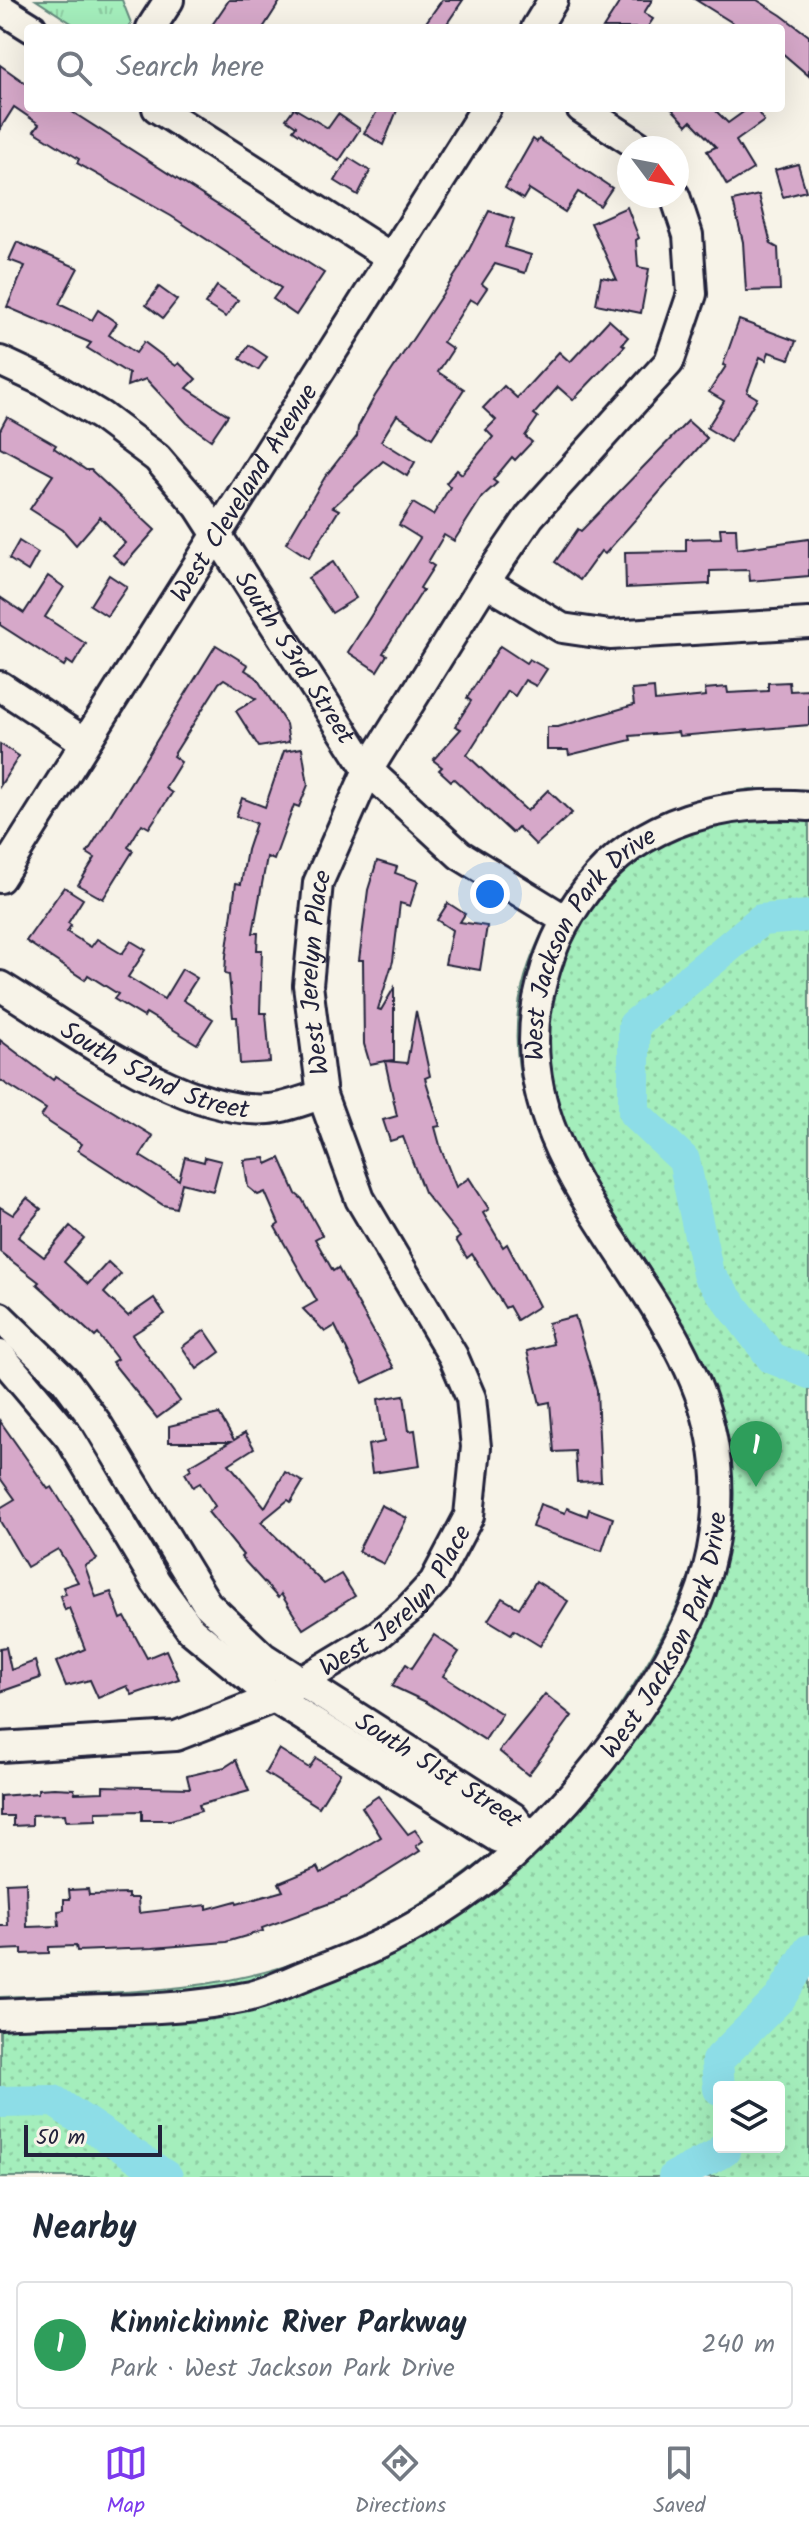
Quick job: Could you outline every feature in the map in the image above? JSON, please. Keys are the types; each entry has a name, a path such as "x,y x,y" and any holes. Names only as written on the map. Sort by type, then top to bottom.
{"street":[{"path":"154,24 169,0"},
{"path":"538,24 553,0"},
{"path":"0,8 26,24"},
{"path":"163,112 392,258"},
{"name":"West Cleveland Avenue","path":"0,878 483,112"},
{"path":"587,112 624,136"},
{"name":"West Jerelyn Place","path":"0,1747 176,1736 274,1698 378,1635 434,1582 469,1516 476,1447 471,1398 453,1356 360,1199 322,1095 308,985 318,883 368,770 485,582 530,516 669,362 692,294 688,235 679,208"},
{"name":"South 53rd Street","path":"0,361 43,381 101,416 157,458 218,535 368,770 460,855 564,919"},
{"path":"485,582 562,628 586,632 610,635 809,623"},
{"path":"0,686 85,742"},
{"name":"West Jackson Park Drive","path":"0,2014 164,2007 248,1997 385,1946 464,1896 529,1838 580,1787 631,1719 677,1646 702,1586 716,1529 717,1485 712,1438 700,1392 680,1349 548,1128 535,1081 534,1021 545,964 564,919 598,876 632,846 698,813 742,805 809,806"},
{"name":"South 52nd Street","path":"0,986 171,1088 219,1105 270,1109 322,1095"},
{"name":"South 51st Street","path":"0,1317 65,1380 96,1422 207,1604 263,1657 513,1817 529,1838"},
{"name":"South 51st Street","path":"0,1355 70,1438 156,1582 191,1630 274,1698 498,1838 529,1838"},
{"path":"41,1400 65,1380"}],"green space":[{"path":"36,0 122,0 131,23 130,24 73,24"},
{"path":"751,789 809,790 809,2177 0,2177 0,1997 144,1991 229,1980 276,1969 321,1953 366,1934 408,1911 488,1856 558,1790 579,1766 633,1686 677,1607 696,1552 704,1494 702,1463 682,1389 648,1321 566,1190 534,1125 518,1056 524,982 560,901 577,877 619,839 668,811 695,801"}],"building":[{"path":"229,0 281,0 266,24 213,24"},
{"path":"442,0 463,0 447,24 425,24"},
{"path":"621,0 652,0 644,13 653,19 650,24 606,24"},
{"path":"696,0 757,0 781,15 809,36 809,76 785,55 785,24 735,24"},
{"path":"0,65 24,82 24,112 72,112 324,273 296,315 273,299 281,288 171,216 77,163 79,159 34,131 39,124 14,107 0,129"},
{"path":"291,112 301,112 328,128 338,114 360,129 339,161 293,130 296,126 286,119"},
{"path":"377,112 396,112 383,145 364,133"},
{"path":"675,112 717,112 728,123 743,112 758,112 764,121 736,141 753,169 727,185 707,151 716,147 691,121 687,125"},
{"path":"533,139 537,142 539,139 612,188 600,206 578,192 565,212 529,189 523,199 505,188"},
{"path":"349,158 370,171 358,195 335,181"},
{"path":"798,164 806,191 783,197 775,170"},
{"path":"759,195 771,244 778,248 780,290 746,291 743,242 733,201"},
{"path":"627,208 639,238 636,240 638,267 649,269 641,313 596,304 601,277 617,280 591,223"},
{"path":"489,211 514,219 505,247 531,255 525,273 495,264 482,284 487,288 477,303 470,299 443,342 453,349 438,372 464,389 432,438 397,415 381,441 415,462 407,476 383,461 333,507 339,510 309,558 286,543 325,477 357,436 358,427 375,396 459,269"},
{"path":"17,242 78,268 59,304 92,320 98,310 117,323 109,335 136,353 144,342 176,366 179,363 196,379 187,388 228,415 211,440 187,423 146,379 127,386 129,374 87,348 91,343 7,307 25,266 9,260"},
{"path":"217,286 238,300 226,317 205,304"},
{"path":"159,287 177,300 163,318 146,305"},
{"path":"609,320 628,337 622,344 625,346 573,400 558,387 534,414 538,417 525,436 532,442 515,460 512,457 493,480 497,483 482,497 454,541 444,535 428,562 434,566 420,588 423,590 383,653 387,655 377,671 348,652 420,538 399,525 413,503 433,515 450,487 446,483 457,470 462,474 493,437 486,430 496,420 483,408 504,386 517,398 559,352 570,362"},
{"path":"739,320 796,341 789,359 769,352 766,360 760,357 747,392 757,398 730,442 707,428 724,401 709,392 726,366 723,365"},
{"path":"249,345 267,357 258,370 240,359"},
{"path":"7,417 56,445 54,448 86,470 91,470 155,530 124,565 113,555 125,543 100,517 76,545 63,530 30,509 53,475 0,447 0,430"},
{"path":"688,421 707,438 605,554 601,551 580,580 555,562 578,529 581,531"},
{"path":"720,528 736,528 737,549 809,539 809,576 750,581 749,570 710,571 710,584 626,588 625,552 686,551 686,539 721,538"},
{"path":"19,541 38,553 28,571 9,559"},
{"path":"333,562 356,598 332,613 308,578"},
{"path":"109,575 127,587 107,616 90,605"},
{"path":"48,576 64,587 45,617 86,644 73,665 67,661 64,666 0,625 0,597 24,613"},
{"path":"216,645 248,665 245,670 256,677 286,724 289,742 259,747 236,711 256,699 224,679 219,683 173,756 181,762 165,788 172,793 149,828 142,824 128,847 133,851 103,899 78,885 95,858 87,853"},
{"path":"500,646 526,663 529,659 547,669 536,686 525,680 515,696 508,691 467,755 527,811 548,790 572,813 536,845 518,827 512,833 454,779 451,781 439,770 442,767 433,760 461,729 455,726 471,701 467,698"},
{"path":"789,682 790,691 809,690 809,725 679,736 678,732 630,736 631,740 569,755 568,750 547,750 547,727 558,727 634,705 632,690 654,688 655,701 706,696 705,689 727,687 728,693 768,691 768,683"},
{"path":"0,744 19,756 0,786"},
{"path":"302,748 308,785 299,807 294,805 274,860 267,857 253,933 258,933 257,950 262,950 260,1013 266,1013 270,1062 240,1064 237,1017 233,1017 229,975 225,974 226,956 236,883 241,884 256,823 236,816 242,798 265,807 284,751"},
{"path":"377,861 397,867 395,873 418,881 410,906 400,903 393,961 378,1009 381,1010 394,988 394,1060 370,1064 364,1044 363,960 359,960 368,890"},
{"path":"64,887 83,899 68,923 71,925 67,932 91,947 97,939 122,954 131,941 146,950 128,977 164,999 182,969 197,978 183,1000 213,1019 197,1044 146,1013 144,1017 114,999 118,994 88,975 85,980 26,941"},
{"path":"448,903 465,914 460,922 487,926 480,970 445,964 452,930 437,920"},
{"path":"416,1011 430,1076 425,1078 440,1126 435,1127 456,1187 469,1178 489,1209 483,1213 503,1247 507,1244 539,1306 517,1320 509,1306 505,1308 472,1254 467,1258 456,1240 460,1237 424,1192 403,1137 390,1141 383,1120 397,1116 385,1061 407,1063"},
{"path":"0,1040 53,1080 55,1076 153,1136 140,1156 179,1180 185,1157 204,1162 205,1157 221,1161 213,1191 182,1183 176,1208 163,1205 78,1150 82,1144 41,1117 46,1109 0,1080"},
{"path":"265,1158 267,1164 280,1158 296,1194 322,1235 315,1239 333,1271 338,1268 394,1368 363,1383 335,1326 325,1332 303,1309 317,1301 275,1227 279,1224 265,1192 258,1195 248,1187 244,1160"},
{"path":"27,1198 41,1209 18,1237 44,1257 70,1226 84,1238 64,1262 88,1284 108,1262 121,1274 104,1293 128,1316 154,1298 165,1314 132,1335 180,1401 157,1418 112,1362 117,1359 98,1334 95,1337 37,1284 39,1282 0,1252 0,1207 13,1215"},
{"path":"575,1316 597,1390 601,1481 577,1482 575,1451 554,1452 550,1402 540,1404 527,1351 553,1344 548,1323"},
{"path":"205,1330 220,1352 197,1369 182,1347"},
{"path":"404,1395 409,1431 415,1430 420,1466 372,1473 368,1445 384,1442 378,1399"},
{"path":"219,1414 234,1440 245,1433 254,1448 229,1464 265,1507 285,1472 303,1482 291,1502 288,1500 261,1522 324,1584 341,1574 355,1596 303,1629 281,1594 278,1598 241,1557 243,1555 208,1512 215,1506 200,1483 193,1487 185,1473 191,1469 189,1466 230,1442 169,1442 169,1426"},
{"path":"0,1421 48,1489 52,1487 97,1559 85,1566 96,1597 111,1592 121,1619 125,1617 147,1658 166,1650 179,1679 132,1695 127,1686 98,1698 90,1680 66,1686 56,1662 85,1649 69,1608 65,1610 60,1596 66,1594 63,1587 78,1582 58,1549 27,1567 0,1521 0,1508 15,1499 0,1478"},
{"path":"540,1504 565,1513 567,1508 587,1516 589,1509 613,1518 602,1551 532,1527"},
{"path":"381,1505 407,1518 384,1564 358,1551"},
{"path":"536,1581 568,1601 540,1646 514,1630 511,1634 488,1620 502,1598 519,1608"},
{"path":"434,1635 459,1652 443,1676 502,1714 485,1740 426,1702 392,1686 406,1664 412,1668"},
{"path":"6,1647 11,1670 35,1661 40,1678 0,1692 0,1648"},
{"path":"545,1694 572,1716 528,1775 499,1751"},
{"path":"279,1749 309,1768 316,1758 340,1773 319,1807 265,1773"},
{"path":"236,1760 249,1791 199,1805 201,1811 171,1820 142,1820 142,1811 96,1812 96,1820 66,1821 65,1814 32,1815 32,1825 13,1826 13,1816 0,1816 0,1796 38,1793 38,1789 54,1788 74,1789 75,1793 103,1792 103,1786 190,1788 187,1776 225,1767"},
{"path":"378,1796 408,1834 415,1830 423,1841 416,1846 420,1851 347,1897 262,1928 263,1931 226,1942 77,1951 76,1946 49,1947 49,1953 22,1954 22,1949 0,1950 0,1926 8,1926 6,1883 26,1882 27,1927 59,1926 58,1911 64,1910 64,1899 70,1899 69,1890 88,1889 89,1895 128,1894 128,1898 138,1898 139,1913 207,1905 207,1909 236,1901 237,1904 283,1891 279,1883 318,1867 321,1873 381,1837 362,1807"}],"waterway":[{"path":"809,916 761,920 634,1025 634,1113 684,1160 708,1274 772,1358 809,1373"},
{"path":"718,2081 717,2061 780,1998 809,1950"},
{"path":"0,2102 54,2101 167,2177"},
{"path":"674,2177 720,2153"}],"place":[{"name":"Kinnickinnic River Parkway","path":"756,1487"}]}
